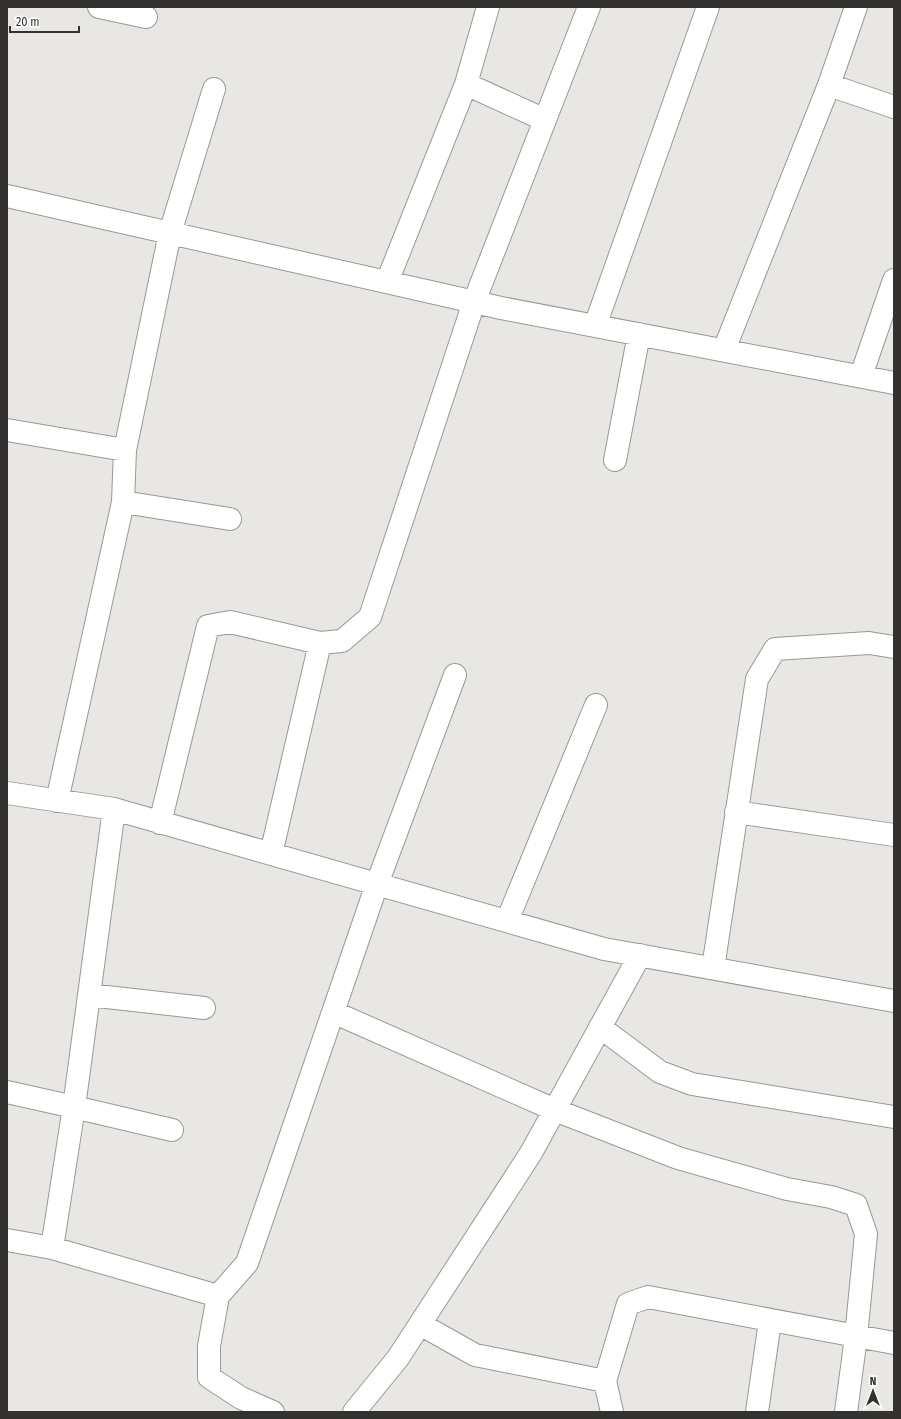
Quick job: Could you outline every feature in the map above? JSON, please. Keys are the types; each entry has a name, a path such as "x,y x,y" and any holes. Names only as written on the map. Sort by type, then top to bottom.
{"street":[{"path":"99,7 146,17"},
{"path":"387,282 466,84 488,7"},
{"path":"595,326 708,7"},
{"path":"724,350 829,85 856,7"},
{"path":"160,823 208,626 230,622 320,643 342,641 370,617 474,302 587,8"},
{"path":"466,84 545,120"},
{"path":"829,85 894,107"},
{"path":"57,801 123,502 125,450 170,233 214,89"},
{"path":"7,196 474,302 894,383"},
{"path":"861,376 894,280"},
{"path":"615,460 639,334"},
{"path":"7,430 125,450"},
{"path":"123,502 230,519"},
{"path":"271,854 320,643"},
{"path":"713,968 757,679 775,649 869,643 894,647"},
{"path":"273,1412 241,1398 209,1377 209,1346 218,1296 247,1263 377,884 455,675"},
{"path":"507,921 596,705"},
{"path":"7,793 114,809 604,949 894,1001"},
{"path":"52,1248 74,1107 114,809"},
{"path":"736,812 894,835"},
{"path":"354,1412 398,1358 531,1153 640,955"},
{"path":"89,995 204,1008"},
{"path":"333,1012 555,1110 678,1158 787,1189 831,1197 856,1205 866,1234 856,1337 846,1412"},
{"path":"600,1027 660,1072 692,1084 894,1117"},
{"path":"7,1092 172,1130"},
{"path":"7,1240 52,1248 218,1296"},
{"path":"612,1412 605,1381 628,1304 648,1297 894,1343"},
{"path":"757,1412 770,1320"},
{"path":"420,1324 475,1355 605,1381"}]}
